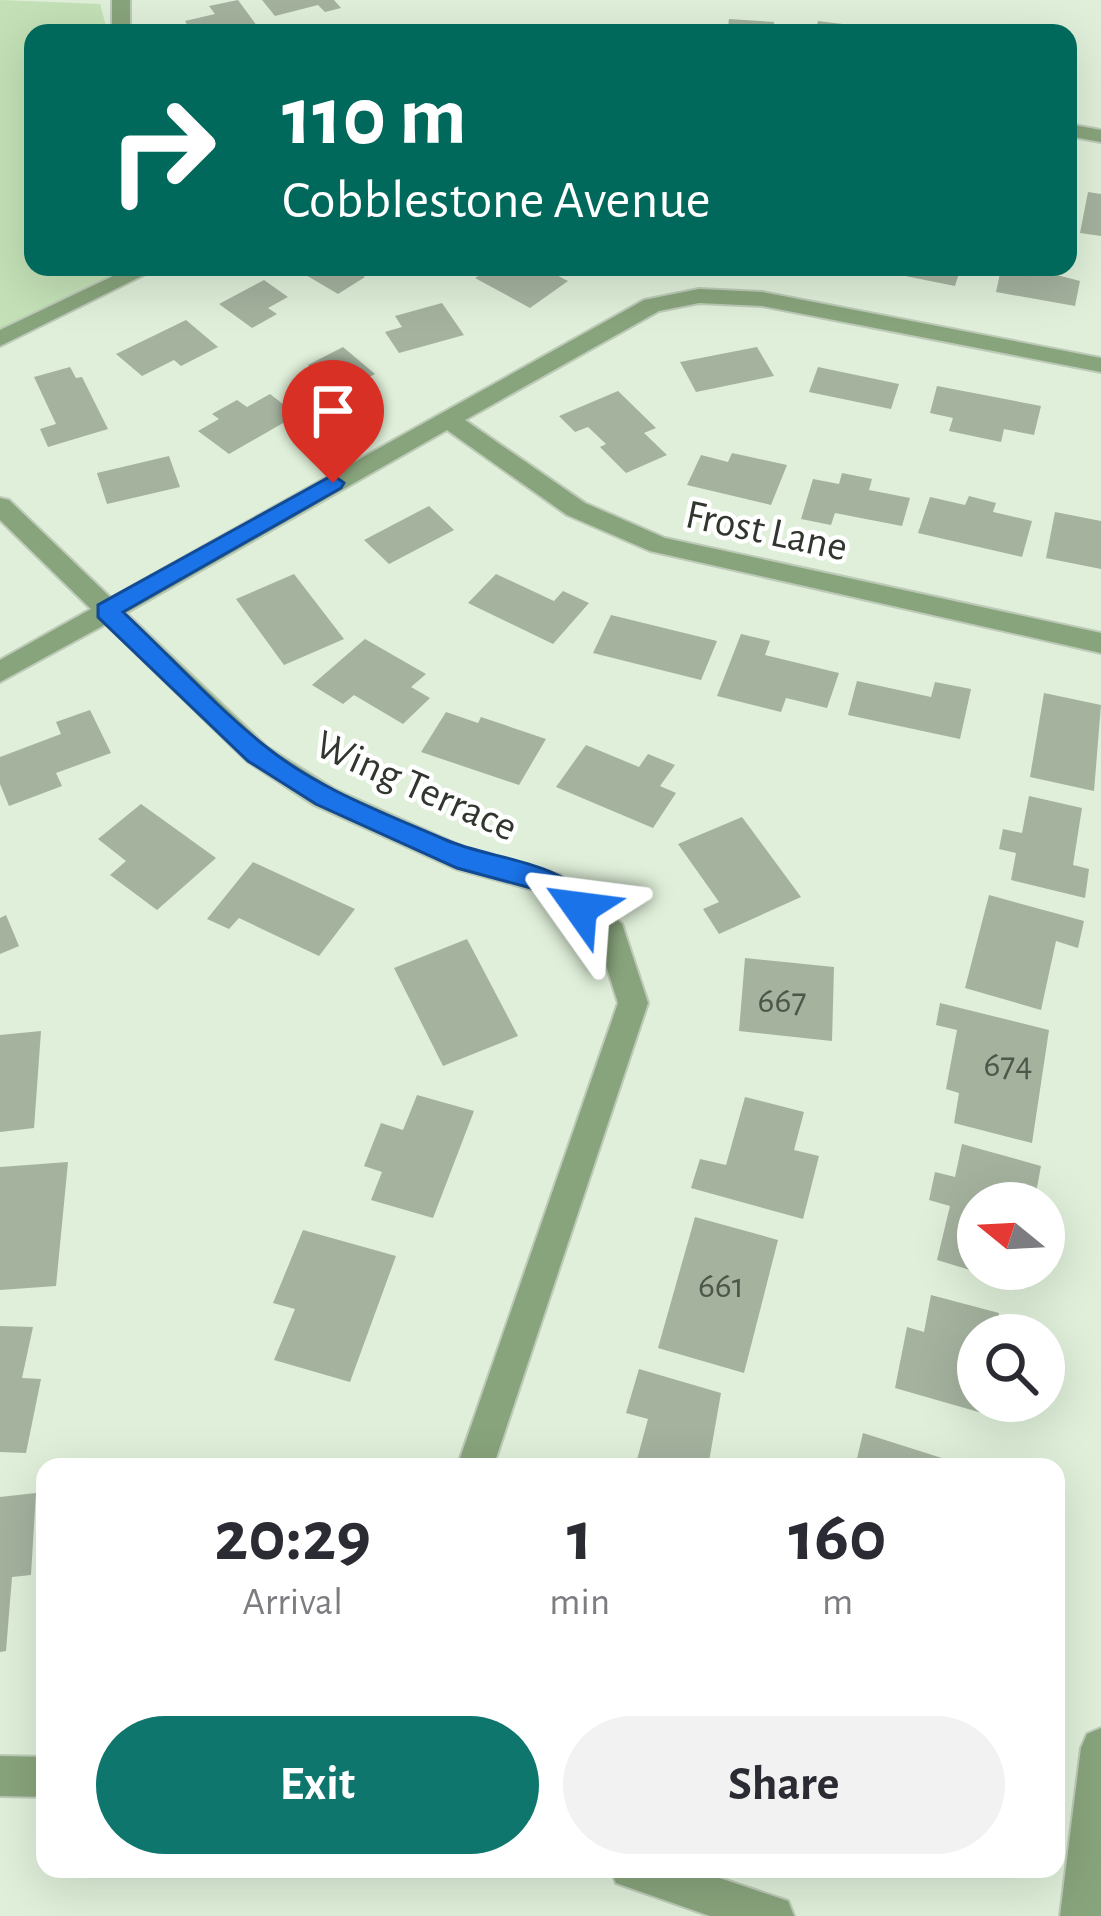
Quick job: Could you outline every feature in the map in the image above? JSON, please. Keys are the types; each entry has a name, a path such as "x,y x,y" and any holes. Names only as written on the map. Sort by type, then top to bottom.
{"street":[{"path":"0,339 130,276"},
{"path":"0,672 652,305 699,296 762,298 1101,365"},
{"name":"Frost Lane","path":"447,418 576,509 659,545 1101,643"},
{"name":"Wing Terrace","path":"0,506 257,754 308,786 466,861 550,883 611,933 633,1003 479,1458"},
{"path":"1082,1916 1101,1748"},
{"path":"0,1777 36,1777"},
{"path":"657,1878 772,1916"}],"green space":[{"path":"0,0 100,4 106,24 24,24 24,276 111,276 0,330"}],"building":[{"path":"238,0 256,24 187,24 215,14 209,6"},
{"path":"262,0 334,0 341,8 325,12 318,5 275,16"},
{"path":"729,19 774,22 774,24 728,24"},
{"path":"1088,192 1101,194 1101,236 1080,233"},
{"path":"307,276 365,277 338,294"},
{"path":"558,276 568,281 530,308 475,278"},
{"path":"905,276 958,276 955,286"},
{"path":"999,276 1061,276 1080,281 1075,306 996,292"},
{"path":"264,280 288,297 268,308 277,314 252,328 219,304"},
{"path":"442,303 464,335 399,353 385,332 402,327 395,316"},
{"path":"186,320 218,347 181,366 174,360 142,376 116,354"},
{"path":"343,347 375,374 320,402 293,380 313,369 308,365"},
{"path":"757,347 774,376 696,392 680,362"},
{"path":"70,367 76,378 82,377 108,429 48,447 40,429 56,424 34,377"},
{"path":"818,367 899,384 891,409 809,392"},
{"path":"937,386 1041,406 1034,435 1004,429 1001,442 949,431 953,418 930,413"},
{"path":"618,391 656,428 644,433 667,455 626,473 588,427 575,432 559,416"},
{"path":"270,394 297,415 229,454 198,431 219,419 212,414 237,400 247,407"},
{"path":"732,453 787,465 771,505 687,485 701,455 728,462"},
{"path":"169,456 180,487 107,504 97,473"},
{"path":"842,473 872,479 869,490 910,498 902,526 835,513 831,525 801,519 813,479 839,484"},
{"path":"969,496 996,503 993,512 1032,521 1022,557 918,533 930,497 965,505"},
{"path":"429,506 454,530 389,564 364,540"},
{"path":"1055,512 1101,521 1101,569 1046,558"},
{"path":"294,574 344,639 284,665 236,599"},
{"path":"496,574 554,601 563,591 589,603 553,644 468,603"},
{"path":"611,615 717,641 701,680 593,653"},
{"path":"741,634 770,641 765,655 839,673 827,708 786,698 781,712 717,696"},
{"path":"365,639 426,674 411,687 430,698 403,724 354,695 343,704 312,685"},
{"path":"857,681 931,697 935,682 971,689 960,739 848,715"},
{"path":"1044,693 1101,705 1094,791 1030,777"},
{"path":"90,710 111,753 56,773 62,786 9,806 0,784 0,757 61,734 56,722"},
{"path":"446,712 478,723 481,717 546,739 519,785 421,752"},
{"path":"586,745 639,767 648,754 675,765 660,786 676,793 653,828 556,787"},
{"path":"1029,796 1082,808 1073,865 1089,869 1085,898 1011,880 1016,853 999,849 1003,829 1022,833"},
{"path":"141,804 216,858 157,910 110,875 126,861 98,839"},
{"path":"742,817 801,897 719,934 703,909 719,902 678,844"},
{"path":"253,862 355,909 319,956 239,918 229,929 207,919"},
{"path":"989,895 1084,921 1078,948 1056,941 1041,1010 965,988"},
{"path":"6,915 19,946 0,954 0,918"},
{"path":"467,939 518,1036 443,1066 394,968"},
{"path":"745,958 834,967 832,1041 739,1031"},
{"path":"940,1003 1049,1030 1032,1143 954,1123 959,1093 946,1089 957,1030 936,1025"},
{"path":"41,1031 34,1128 0,1132 0,1035"},
{"path":"417,1095 474,1111 433,1218 371,1200 382,1172 364,1166 381,1123 403,1130"},
{"path":"745,1097 804,1112 794,1150 819,1156 803,1219 691,1188 700,1159 726,1165"},
{"path":"962,1144 1041,1166 1038,1182 957,1182 957,1266 937,1260 950,1206 929,1200 935,1172 955,1177"},
{"path":"68,1162 56,1286 0,1290 0,1167"},
{"path":"695,1217 778,1240 744,1373 658,1348"},
{"path":"303,1230 396,1256 350,1382 274,1360 295,1309 273,1303"},
{"path":"931,1295 999,1313 957,1314 957,1406 895,1388 907,1327 924,1332"},
{"path":"0,1326 33,1327 22,1378 41,1379 26,1453 0,1452"},
{"path":"639,1369 721,1393 710,1458 637,1458 648,1419 626,1413"},
{"path":"863,1433 942,1458 857,1458"},
{"path":"36,1493 31,1575 12,1577 6,1651 0,1652 0,1497"}],"route":[{"path":"333,483 106,611 257,754 325,797 466,861 550,883 580,908"}]}
